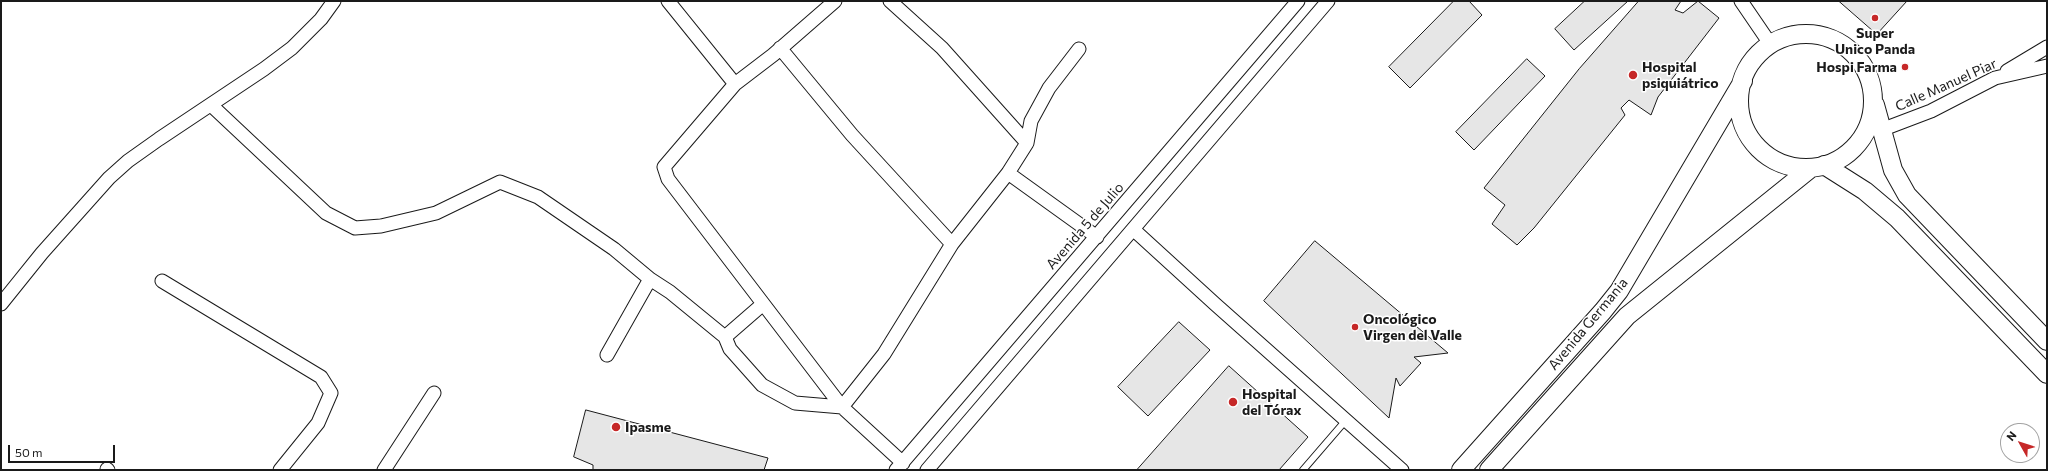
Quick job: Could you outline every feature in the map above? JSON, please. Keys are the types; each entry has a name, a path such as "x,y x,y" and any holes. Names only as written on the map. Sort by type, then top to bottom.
{"street":[{"path":"1,304 42,253 110,178 128,161 292,48 321,19 334,1"},
{"path":"668,1 735,84"},
{"path":"835,1 735,84 664,167 668,179 842,407 899,466"},
{"path":"890,1 942,48 1028,143"},
{"name":"Avenida 5 de Julio","path":"899,466 1298,1"},
{"path":"927,470 1134,230 1328,1"},
{"path":"1741,1 1771,45"},
{"path":"2047,342 1908,195 1893,170 1866,70 1854,55 1839,43 1815,35 1802,34 1789,37 1771,45 1756,58 1743,80 1740,106 1747,132 1763,152 1786,165 1818,167 1865,191 1897,218 2047,374"},
{"path":"1996,78 2047,47"},
{"path":"780,48 852,135 952,244"},
{"path":"842,407 884,354 952,244 1008,173 1028,143 1031,121 1049,88 1079,49"},
{"name":"Calle Manuel Piar","path":"1881,130 1931,111 1996,78 2047,66"},
{"name":"Avenida Germania","path":"1461,470 1603,311 1619,291 1743,80"},
{"path":"1818,167 1848,153 1865,134 1870,122 1873,96"},
{"path":"211,105 326,213 355,228 381,226 436,213 500,182 538,197 614,249 725,337 730,349 762,385 795,404 842,407"},
{"name":"Avenida Germania","path":"1490,470 1627,316 1818,167"},
{"path":"1008,173 1097,237"},
{"path":"1134,230 1215,304 1347,419 1402,470"},
{"path":"607,355 650,279"},
{"path":"162,281 321,377 331,393 318,423 280,470"},
{"path":"725,337 763,304"},
{"path":"384,470 434,393"}],"lane":[{"path":"1303,470 1347,419"}],"building":[{"path":"1454,1 1469,1 1482,15 1410,88 1389,67"},
{"path":"1585,1 1628,1 1574,50 1555,29"},
{"path":"1639,1 1681,1 1675,10 1683,13 1698,1 1719,18 1658,97 1651,115 1629,100 1621,108 1625,115 1534,228 1517,245 1492,224 1505,205 1484,188 1579,69"},
{"name":"Super Unico Panda","path":"1839,1 1907,1 1877,34"},
{"path":"1527,59 1545,76 1474,150 1456,132"},
{"name":"Oncológico Virgen del Valle","path":"1315,241 1448,353 1414,357 1421,363 1400,386 1396,378 1389,418 1264,301"},
{"path":"1179,322 1210,350 1148,416 1118,387"},
{"name":"Hospital del Tórax","path":"1229,366 1308,437 1279,470 1137,470"},
{"name":"Ipasme","path":"586,410 768,458 764,470 593,470 593,465 574,457"}],"place":[{"name":"Super Unico Panda","path":"1875,18"},
{"name":"Hospi Farma","path":"1905,67"},
{"name":"Hospital psiquiátrico","path":"1633,75"},
{"name":"Oncológico Virgen del Valle","path":"1355,327"},
{"name":"Hospital del Tórax","path":"1233,402"},
{"name":"Ipasme","path":"616,427"}]}
